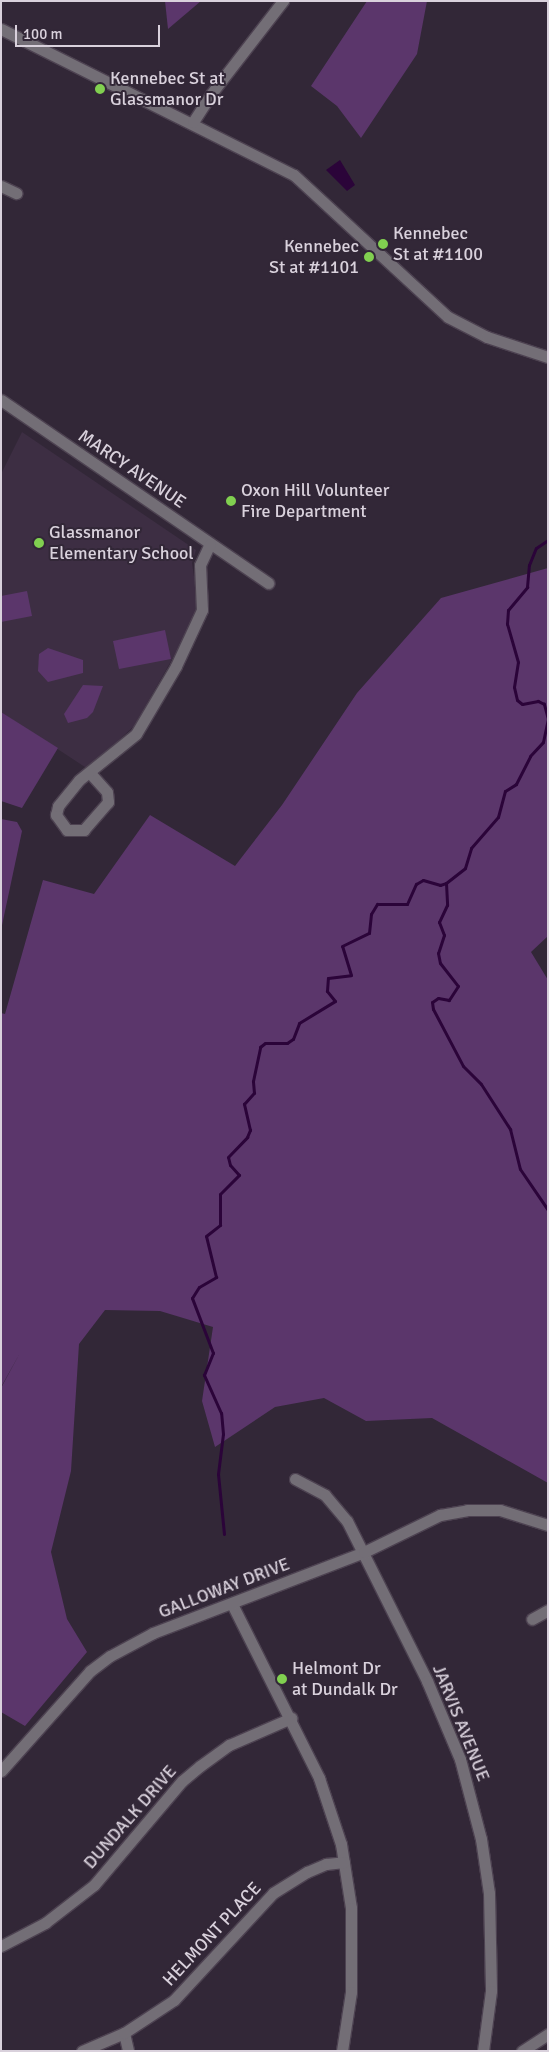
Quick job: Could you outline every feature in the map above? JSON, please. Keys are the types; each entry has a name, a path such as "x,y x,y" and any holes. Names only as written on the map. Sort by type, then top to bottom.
{"street":[{"path":"193,122 211,94 283,1"},
{"path":"1,29 193,122 294,175 448,317 486,337 548,357"},
{"path":"1,186 16,193"},
{"name":"MARCY AVENUE","path":"1,400 268,584"},
{"path":"90,773 107,792 108,802 84,830 67,830 56,815 58,806 79,780 136,734 164,691 200,618 203,604 200,565 210,544"},
{"name":"JARVIS AVENUE","path":"296,1479 317,1488 335,1504 364,1552 448,1728 470,1794 484,1856 490,1918 491,1991 483,2051"},
{"name":"GALLOWAY DRIVE","path":"1,1771 75,1686 110,1656 160,1630 364,1552 440,1516 467,1510 500,1510 548,1525"},
{"path":"232,1604 291,1718 319,1778 344,1862 351,1908 351,1992 342,2051"},
{"path":"532,1619 548,1610"},
{"name":"DUNDALK DRIVE","path":"1,1946 45,1923 94,1885 182,1781 200,1766 230,1745 291,1718"},
{"name":"HELMONT PLACE","path":"82,2051 124,2033 174,2000 273,1893 313,1869 344,1862"},
{"path":"124,2033 128,2051"},
{"path":"522,2051 548,2034"}],"shaded area":[{"path":"165,1 201,1 168,29"},
{"path":"367,1 427,1 417,54 361,138 337,106 311,86"},
{"path":"340,160 355,185 347,191 326,170"},
{"path":"22,432 196,550 192,563 198,604 194,621 134,726 88,769 1,712 1,474"},
{"path":"548,568 548,936 531,952 548,980 548,1483 432,1418 366,1421 324,1398 275,1407 215,1447 202,1401 213,1327 160,1311 105,1310 79,1344 71,1471 51,1552 67,1619 87,1652 25,1726 1,1712 1,1388 20,1353 1,1387 1,1013 5,1014 43,880 94,894 150,815 235,866 282,805 357,693 441,598"},
{"path":"27,591 32,616 1,622 1,596"},
{"path":"165,630 171,659 119,669 113,641"},
{"path":"48,648 83,660 83,673 48,682 38,671 39,654"},
{"path":"83,685 103,686 93,712 87,718 68,723 64,714"},
{"path":"1,712 58,748 22,808 1,801"},
{"path":"1,819 17,822 22,831 1,930"}],"waterway":[{"path":"224,1534 218,1474 223,1434 221,1413 204,1375 213,1353 192,1298 199,1287 216,1277 206,1236 220,1225 220,1194 239,1175 230,1165 228,1157 247,1137 250,1130 244,1104 254,1093 253,1081 260,1047 265,1043 287,1043 293,1039 299,1023 335,1001 327,991 328,978 351,975 342,946 369,933 371,914 377,904 407,904 416,884 423,880 440,885 446,883 465,868 471,848 498,817 505,791 516,784 530,756 543,742 548,719 544,704 538,701 522,704 517,700 514,687 518,662 507,624 508,610 527,587 529,565 536,548 548,540"},
{"path":"446,883 447,905 439,922 444,935 438,953 440,963 458,986 449,1000 438,998 432,1002 433,1009 463,1066 481,1084 510,1129 520,1169 548,1210"}],"place":[{"name":"Kennebec St at Glassmanor Dr","path":"100,89"},
{"name":"Kennebec St at #1100","path":"383,244"},
{"name":"Kennebec St at #1101","path":"369,257"},
{"name":"Oxon Hill Volunteer Fire Department","path":"231,501"},
{"name":"Glassmanor Elementary School","path":"39,543"},
{"name":"Helmont Dr at Dundalk Dr","path":"282,1679"}]}
